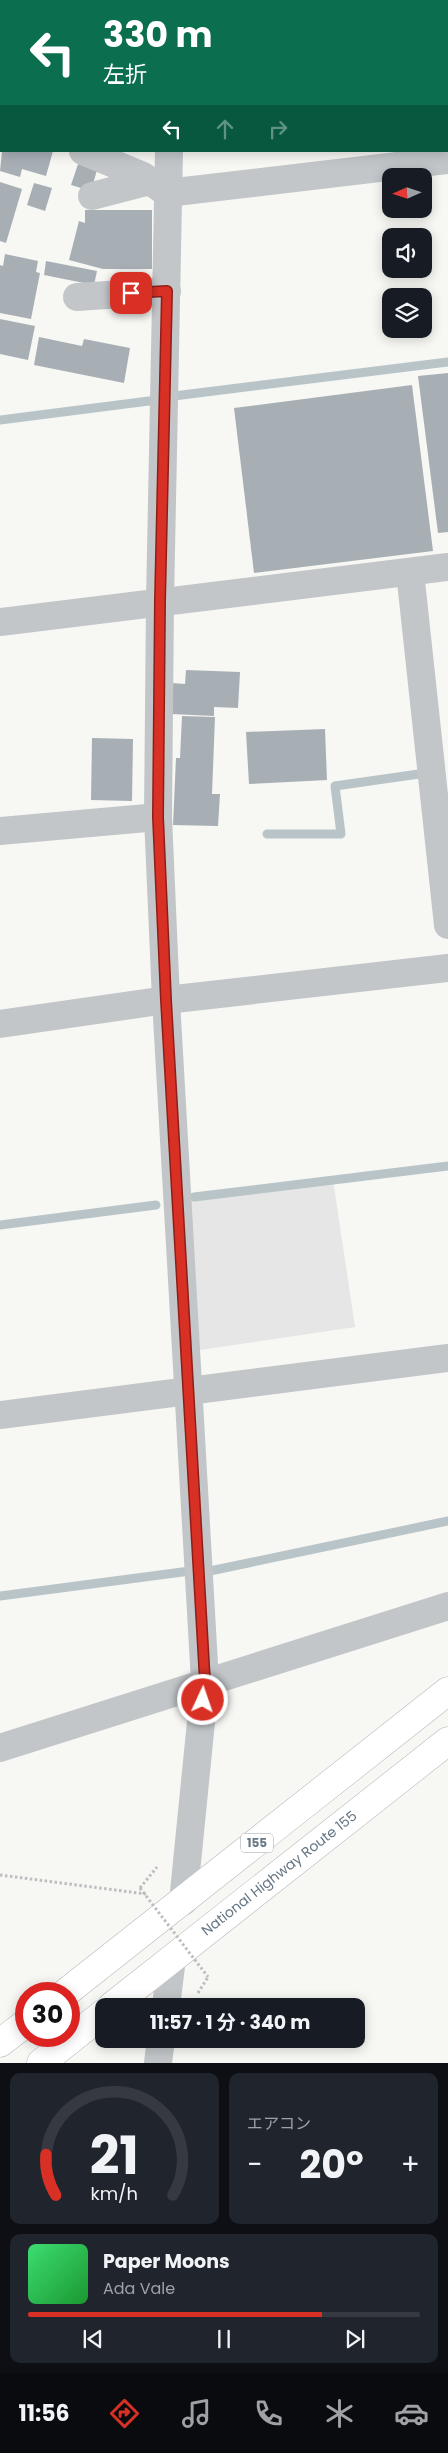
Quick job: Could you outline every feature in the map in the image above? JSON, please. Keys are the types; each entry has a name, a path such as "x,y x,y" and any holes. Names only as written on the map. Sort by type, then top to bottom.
{"highway":[{"name":"155","path":"80,1982 448,1691"},
{"name":"National Highway Route 155","path":"122,1998 448,1741"},
{"path":"41,2063 95,2020"},
{"path":"0,2043 15,2031"}],"street":[{"path":"85,152 159,187"},
{"path":"169,152 159,187 167,291 160,601 158,817 166,1000 205,1682 183,1902"},
{"path":"92,196 159,187 448,160"},
{"path":"76,297 167,291"},
{"path":"0,622 448,567"},
{"path":"410,572 448,925"},
{"path":"0,831 158,817"},
{"path":"0,1024 166,1000 448,968"},
{"path":"0,1415 448,1358"},
{"path":"0,1748 448,1606"},
{"path":"167,1998 172,1958"},
{"path":"158,2063 160,2048"}],"path":[{"path":"0,1875 134,1891 183,1902"},
{"path":"140,1888 208,1977"}],"shaded area":[{"path":"333,1180 355,1327 193,1351 186,1199"}],"building":[{"path":"2,152 53,152 46,176 22,169 20,177 0,171"},
{"path":"78,164 97,170 91,191 71,185"},
{"path":"0,182 22,189 6,243 0,241"},
{"path":"34,183 52,188 45,211 27,205"},
{"path":"85,210 152,210 152,269 103,269 69,260 79,221 85,223"},
{"path":"5,254 38,261 36,272 40,273 31,319 0,313 0,265 3,266"},
{"path":"46,261 97,271 94,285 44,275"},
{"path":"0,319 35,326 28,360 0,354"},
{"path":"39,337 82,346 84,339 130,348 124,383 34,365"},
{"path":"448,373 448,532 438,533 418,376"},
{"path":"412,385 433,551 254,573 234,408"},
{"path":"186,670 240,672 238,708 214,707 214,716 171,714 172,683 185,684"},
{"path":"182,716 215,717 212,794 220,794 218,826 173,825 176,758 180,758"},
{"path":"325,729 327,780 249,784 246,732"},
{"path":"92,738 133,739 132,801 91,800"}],"waterway":[{"path":"174,396 448,362"},
{"path":"0,420 149,401"},
{"path":"267,834 341,834 335,786 419,774"},
{"path":"194,1197 448,1166"},
{"path":"0,1225 156,1205"},
{"path":"210,1571 448,1521"},
{"path":"0,1596 190,1571"}],"route":[{"path":"131,293 167,291 160,601 158,817 166,1000 205,1682 203,1700"}]}
